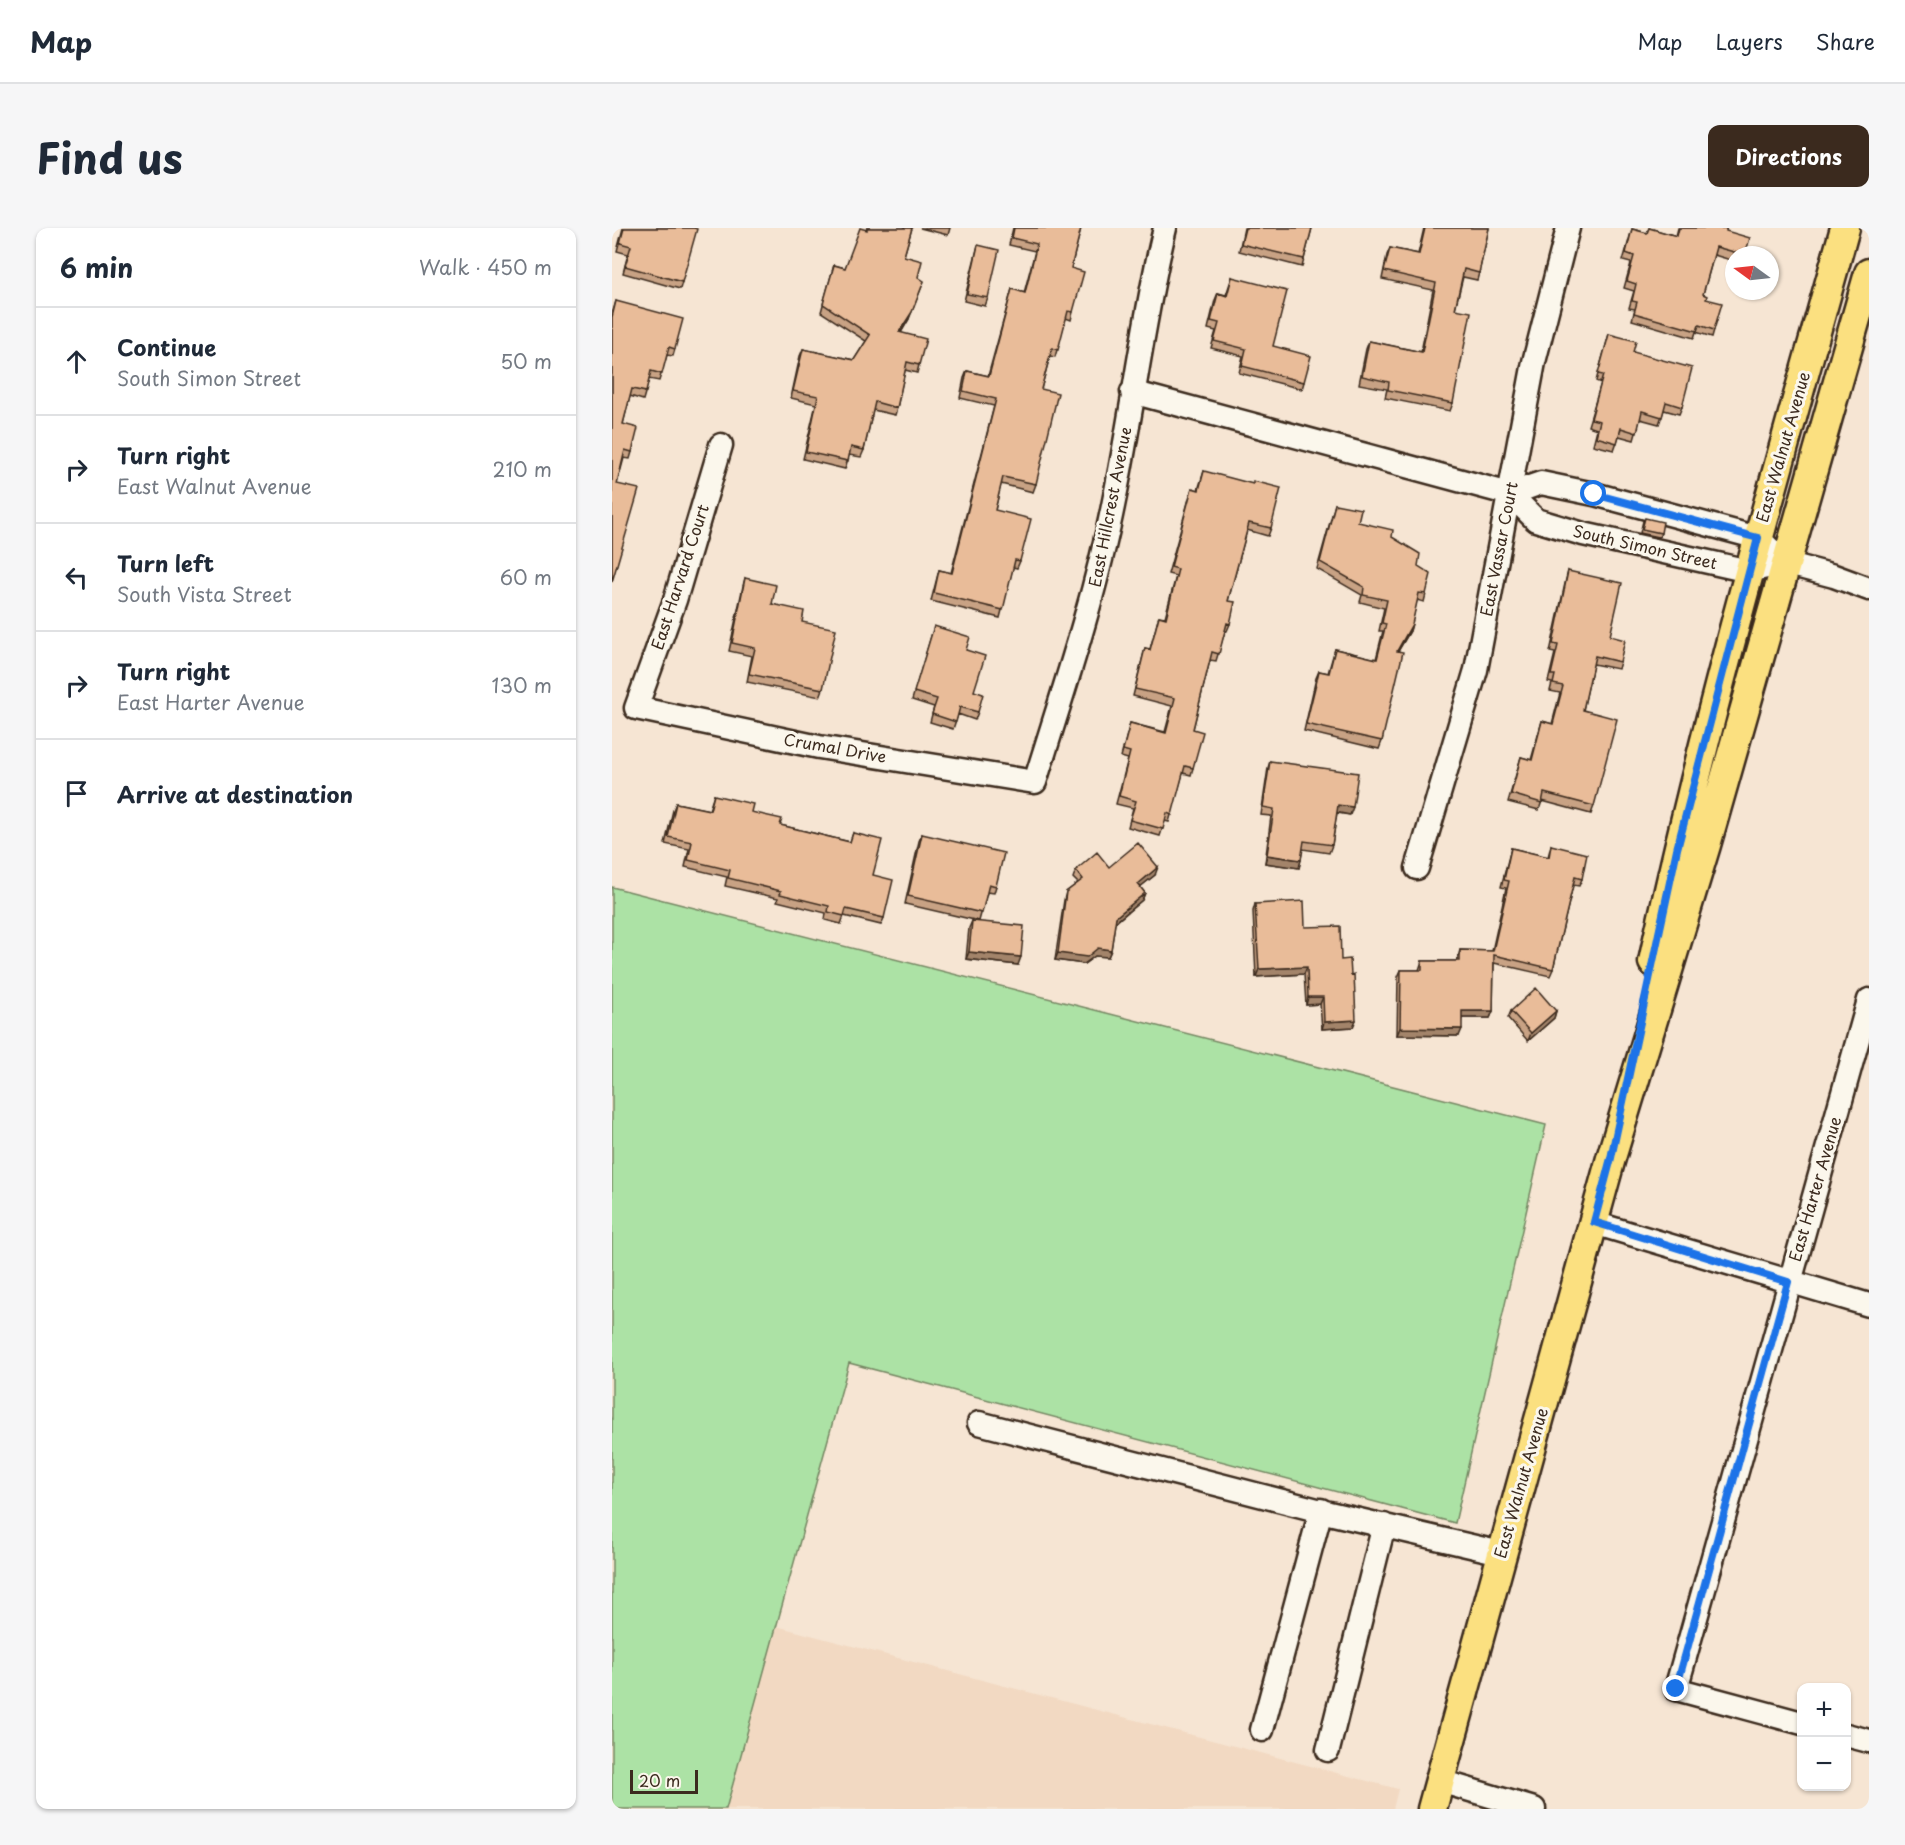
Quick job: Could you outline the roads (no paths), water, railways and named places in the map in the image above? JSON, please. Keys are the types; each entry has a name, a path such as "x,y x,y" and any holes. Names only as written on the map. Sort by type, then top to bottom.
{"main road":[{"name":"East Walnut Avenue","path":"1611,1158 1677,849 1758,538 1845,228"},
{"name":"East Walnut Avenue","path":"1432,1809 1611,1158 1707,845 1869,273"}],"street":[{"name":"East Hillcrest Avenue","path":"1035,782 1088,615 1115,500 1132,392 1165,228"},
{"name":"East Vassar Court","path":"1417,868 1476,670 1534,362 1569,228"},
{"name":"South Simon Street","path":"1132,392 1510,494 1536,520 1583,534 1749,572 1785,563"},
{"name":"East Harvard Court","path":"636,708 675,600 721,445"},
{"path":"1510,494 1541,483 1594,494 1758,538 1785,563 1834,576 1869,589"},
{"name":"Crumal Drive","path":"636,708 819,747 1035,782"},
{"name":"East Harter Avenue","path":"1797,1722 1676,1689 1788,1282 1869,1000"},
{"path":"1594,1222 1869,1305"},
{"path":"980,1423 1321,1510 1501,1553"},
{"path":"1262,1730 1321,1510"},
{"path":"1328,1750 1384,1525"},
{"path":"1851,1736 1869,1741"},
{"path":"1440,1781 1534,1809"}]}
